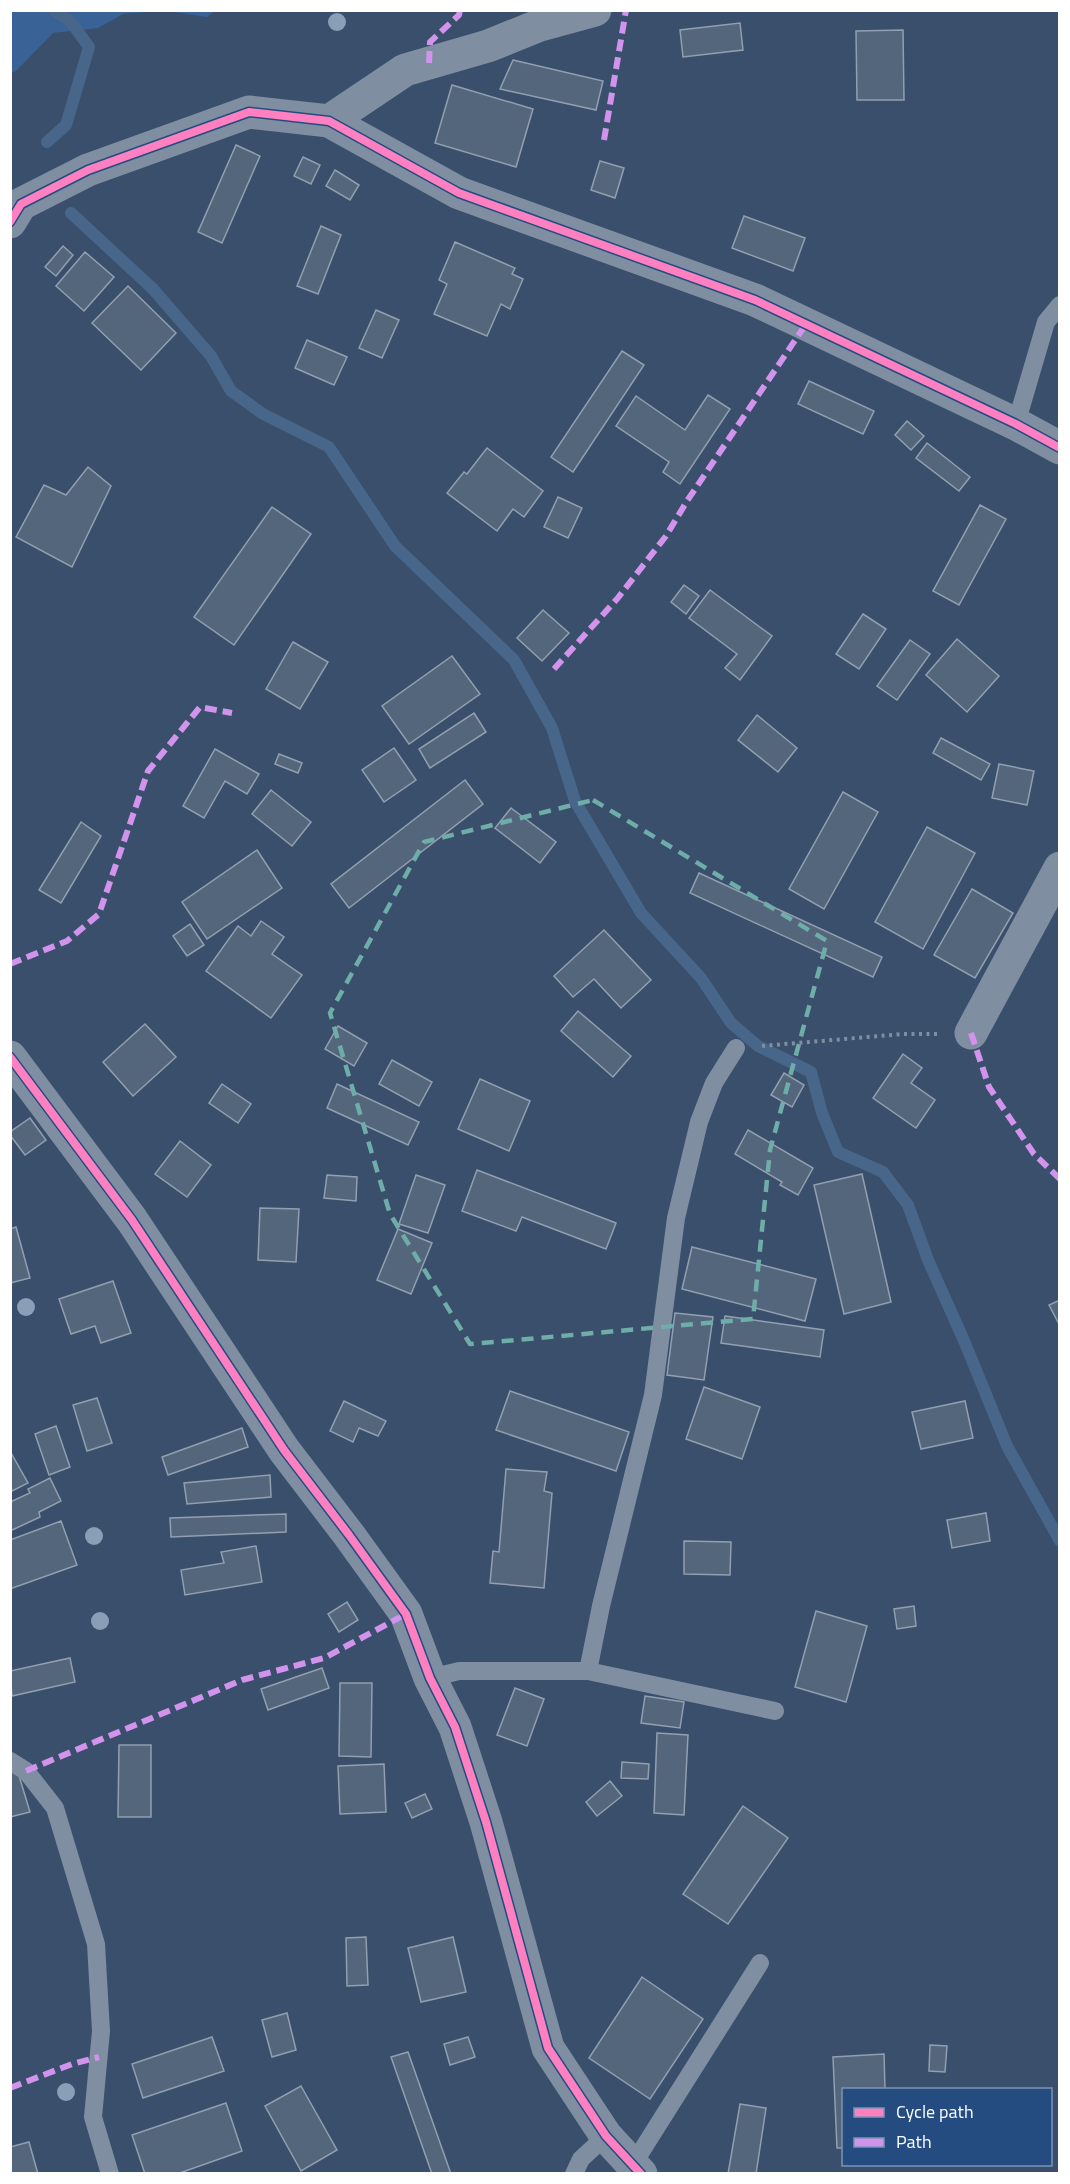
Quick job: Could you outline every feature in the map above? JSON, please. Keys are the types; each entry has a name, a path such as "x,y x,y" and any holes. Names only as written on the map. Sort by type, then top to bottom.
{"street":[{"path":"328,121 405,70 488,46 540,25 596,10"},
{"path":"14,209 88,170 249,112 328,121 459,194 755,300 1016,424 1059,448"},
{"path":"971,1033 1059,868"},
{"path":"10,1058 132,1220 284,1450 406,1614 430,1678 456,1727 483,1812 548,2048 606,2136 636,2170"}],"lane":[{"path":"1016,424 1047,322 1059,305"},
{"path":"588,1671 601,1606 653,1395 676,1218 699,1122 714,1083 736,1048"},
{"path":"430,1678 459,1671 588,1671 775,1711"},
{"path":"10,1761 26,1771 55,1808 96,1944 101,2031 93,2117 110,2174"},
{"path":"636,2170 760,1963"},
{"path":"574,2174 581,2159 606,2136"}],"path":[{"path":"736,1048 903,1035 971,1033"}],"highlighted area":[{"path":"593,800 827,941 770,1150 753,1319 470,1344 390,1214 330,1013 424,842"}],"shaded area":[{"path":"215,10 207,17 168,11"},
{"path":"10,11 157,11 123,14 98,28 53,33 16,71 11,73"}],"building":[{"path":"740,23 743,50 683,57 680,30"},
{"path":"903,30 904,100 857,100 856,31"},
{"path":"513,60 603,81 596,110 500,89"},
{"path":"452,85 533,109 516,167 435,143"},
{"path":"236,145 260,156 222,243 198,232"},
{"path":"303,157 320,165 311,184 294,176"},
{"path":"600,161 624,168 615,198 591,190"},
{"path":"335,170 359,185 350,200 326,186"},
{"path":"744,216 805,238 793,271 732,248"},
{"path":"321,226 341,235 318,294 297,286"},
{"path":"455,242 515,268 512,274 523,279 510,309 501,304 487,336 434,314 447,284 439,280"},
{"path":"63,246 73,255 56,276 45,267"},
{"path":"85,252 114,277 84,311 56,286"},
{"path":"128,286 176,333 141,370 92,323"},
{"path":"376,310 399,320 382,358 359,348"},
{"path":"307,340 347,357 334,385 295,368"},
{"path":"622,351 644,365 573,472 551,457"},
{"path":"809,381 874,411 863,434 798,404"},
{"path":"708,395 730,409 680,484 663,472 669,462 616,426 636,396 685,430"},
{"path":"907,421 924,436 911,450 895,435"},
{"path":"927,443 970,477 959,491 916,458"},
{"path":"487,448 543,491 524,517 513,509 497,531 447,493 464,472 467,474"},
{"path":"88,467 111,486 72,567 16,537 44,485 66,495"},
{"path":"558,497 582,508 568,538 544,527"},
{"path":"980,505 1006,519 959,605 933,591"},
{"path":"272,507 311,534 234,645 194,617"},
{"path":"684,585 699,596 686,614 671,602"},
{"path":"710,590 772,636 740,680 725,668 737,654 689,618"},
{"path":"543,610 569,633 542,661 517,638"},
{"path":"863,614 886,629 859,669 836,654"},
{"path":"957,639 999,676 967,712 926,675"},
{"path":"910,640 930,654 897,700 877,686"},
{"path":"293,642 328,662 300,709 266,689"},
{"path":"452,656 480,694 409,744 382,706"},
{"path":"474,713 486,732 430,768 419,749"},
{"path":"757,715 797,748 778,772 738,740"},
{"path":"941,738 990,764 981,780 933,753"},
{"path":"394,748 416,780 384,802 362,770"},
{"path":"215,749 259,774 247,794 225,781 204,818 183,806"},
{"path":"279,754 302,763 298,773 275,764"},
{"path":"999,764 1034,771 1027,805 992,798"},
{"path":"465,780 483,804 349,908 331,884"},
{"path":"271,790 311,822 292,846 252,814"},
{"path":"843,792 878,812 824,909 789,889"},
{"path":"511,808 556,842 540,863 495,828"},
{"path":"81,822 101,836 61,903 39,890"},
{"path":"927,827 975,853 923,949 875,922"},
{"path":"257,850 282,888 207,939 182,902"},
{"path":"699,873 882,957 873,977 690,893"},
{"path":"972,889 1013,913 975,978 934,955"},
{"path":"261,921 284,937 272,954 302,975 271,1018 206,971 238,926 251,936"},
{"path":"190,924 204,945 187,956 173,936"},
{"path":"604,930 651,980 621,1008 594,979 573,997 554,976"},
{"path":"578,1011 631,1056 613,1077 561,1031"},
{"path":"145,1024 176,1057 133,1096 103,1062"},
{"path":"338,1026 367,1043 354,1066 325,1049"},
{"path":"903,1054 922,1068 911,1083 935,1100 916,1128 873,1098"},
{"path":"392,1060 432,1082 419,1106 379,1084"},
{"path":"784,1073 804,1085 792,1107 771,1095"},
{"path":"480,1079 530,1101 509,1151 458,1129"},
{"path":"222,1084 251,1104 238,1123 209,1103"},
{"path":"337,1084 419,1122 408,1145 327,1108"},
{"path":"30,1118 46,1140 25,1155 10,1132"},
{"path":"748,1130 813,1168 798,1195 780,1185 782,1182 735,1154"},
{"path":"180,1141 211,1165 187,1197 155,1174"},
{"path":"477,1170 616,1223 606,1249 522,1217 516,1231 462,1211"},
{"path":"862,1174 891,1302 844,1314 814,1185"},
{"path":"327,1175 357,1177 356,1201 324,1198"},
{"path":"416,1175 445,1185 428,1233 399,1224"},
{"path":"260,1208 299,1209 296,1262 258,1260"},
{"path":"16,1227 30,1278 10,1283 10,1229"},
{"path":"398,1229 432,1243 411,1294 377,1280"},
{"path":"692,1247 816,1279 805,1321 682,1289"},
{"path":"113,1281 131,1333 101,1343 95,1326 71,1334 59,1299"},
{"path":"1060,1300 1060,1326 1049,1305"},
{"path":"675,1313 713,1317 704,1380 667,1375"},
{"path":"725,1316 824,1330 820,1357 721,1343"},
{"path":"704,1387 760,1407 742,1459 686,1439"},
{"path":"510,1391 629,1432 616,1471 496,1430"},
{"path":"97,1398 112,1443 87,1451 73,1405"},
{"path":"344,1401 386,1421 378,1436 359,1428 353,1442 330,1431"},
{"path":"965,1401 973,1438 921,1449 912,1412"},
{"path":"56,1426 70,1467 49,1475 35,1434"},
{"path":"242,1428 248,1447 168,1475 162,1457"},
{"path":"10,1451 28,1483 10,1492"},
{"path":"506,1469 547,1472 544,1491 552,1493 544,1588 490,1583 493,1551 499,1552"},
{"path":"270,1475 271,1497 187,1504 184,1483"},
{"path":"50,1478 61,1501 39,1512 40,1517 10,1531 10,1502 30,1493 28,1489"},
{"path":"986,1513 990,1541 952,1548 947,1520"},
{"path":"286,1514 286,1532 171,1537 170,1518"},
{"path":"61,1521 77,1565 10,1589 10,1540"},
{"path":"684,1541 731,1542 730,1575 684,1574"},
{"path":"256,1546 262,1582 185,1595 181,1570 224,1563 221,1552"},
{"path":"347,1602 358,1620 339,1632 328,1614"},
{"path":"914,1606 916,1626 897,1629 894,1609"},
{"path":"816,1611 867,1626 846,1702 795,1687"},
{"path":"70,1658 75,1682 12,1696 10,1671"},
{"path":"322,1668 329,1688 268,1710 261,1689"},
{"path":"340,1683 372,1683 371,1757 339,1756"},
{"path":"515,1688 544,1699 527,1746 497,1735"},
{"path":"645,1696 684,1702 680,1728 641,1723"},
{"path":"657,1733 688,1735 684,1815 654,1813"},
{"path":"119,1745 151,1745 151,1817 118,1817"},
{"path":"622,1762 649,1764 648,1779 621,1778"},
{"path":"384,1764 386,1812 340,1814 338,1766"},
{"path":"17,1769 30,1812 10,1817 10,1771"},
{"path":"610,1781 622,1796 597,1816 586,1802"},
{"path":"425,1794 432,1809 412,1818 405,1803"},
{"path":"743,1806 788,1838 728,1924 683,1894"},
{"path":"366,1937 368,1985 347,1986 346,1938"},
{"path":"453,1937 466,1992 421,2002 408,1948"},
{"path":"642,1977 703,2019 650,2099 589,2058"},
{"path":"287,2013 296,2050 272,2057 262,2020"},
{"path":"212,2037 224,2071 143,2098 132,2064"},
{"path":"468,2037 475,2057 450,2065 444,2044"},
{"path":"930,2045 947,2046 945,2072 929,2071"},
{"path":"408,2052 451,2174 432,2174 391,2057"},
{"path":"884,2054 885,2088 842,2088 842,2148 837,2148 833,2057"},
{"path":"301,2086 337,2150 301,2171 265,2106"},
{"path":"226,2103 242,2151 177,2174 145,2174 132,2135"},
{"path":"740,2104 766,2108 756,2174 728,2174"},
{"path":"29,2142 38,2174 10,2174 10,2147"}],"waterway":[{"path":"47,142 66,125 89,47 71,22 54,10"},
{"path":"71,213 153,289 211,356 231,391 263,414 329,447 395,546 514,660 552,728 575,801 641,913 701,978 731,1023 758,1046 811,1072 822,1113 838,1152 883,1172 908,1205 928,1260 1007,1446 1060,1541"}],"marked path":[{"path":"429,63 430,42 459,15 460,10"},
{"path":"604,140 626,10"},
{"path":"554,669 617,599 666,536 806,324"},
{"path":"10,964 67,941 99,914 148,771 200,707 232,713"},
{"path":"971,1033 989,1087 1034,1154 1060,1179"},
{"path":"26,1771 242,1680 324,1658 406,1614"},
{"path":"10,2088 72,2064 99,2057"}],"cycle path":[{"path":"10,222 21,204 88,170 249,112 329,121 459,193 755,300 1016,424 1060,448"},
{"path":"10,1057 132,1220 284,1450 406,1614 430,1678 455,1727 486,1822 548,2048 606,2136 641,2174"}]}
